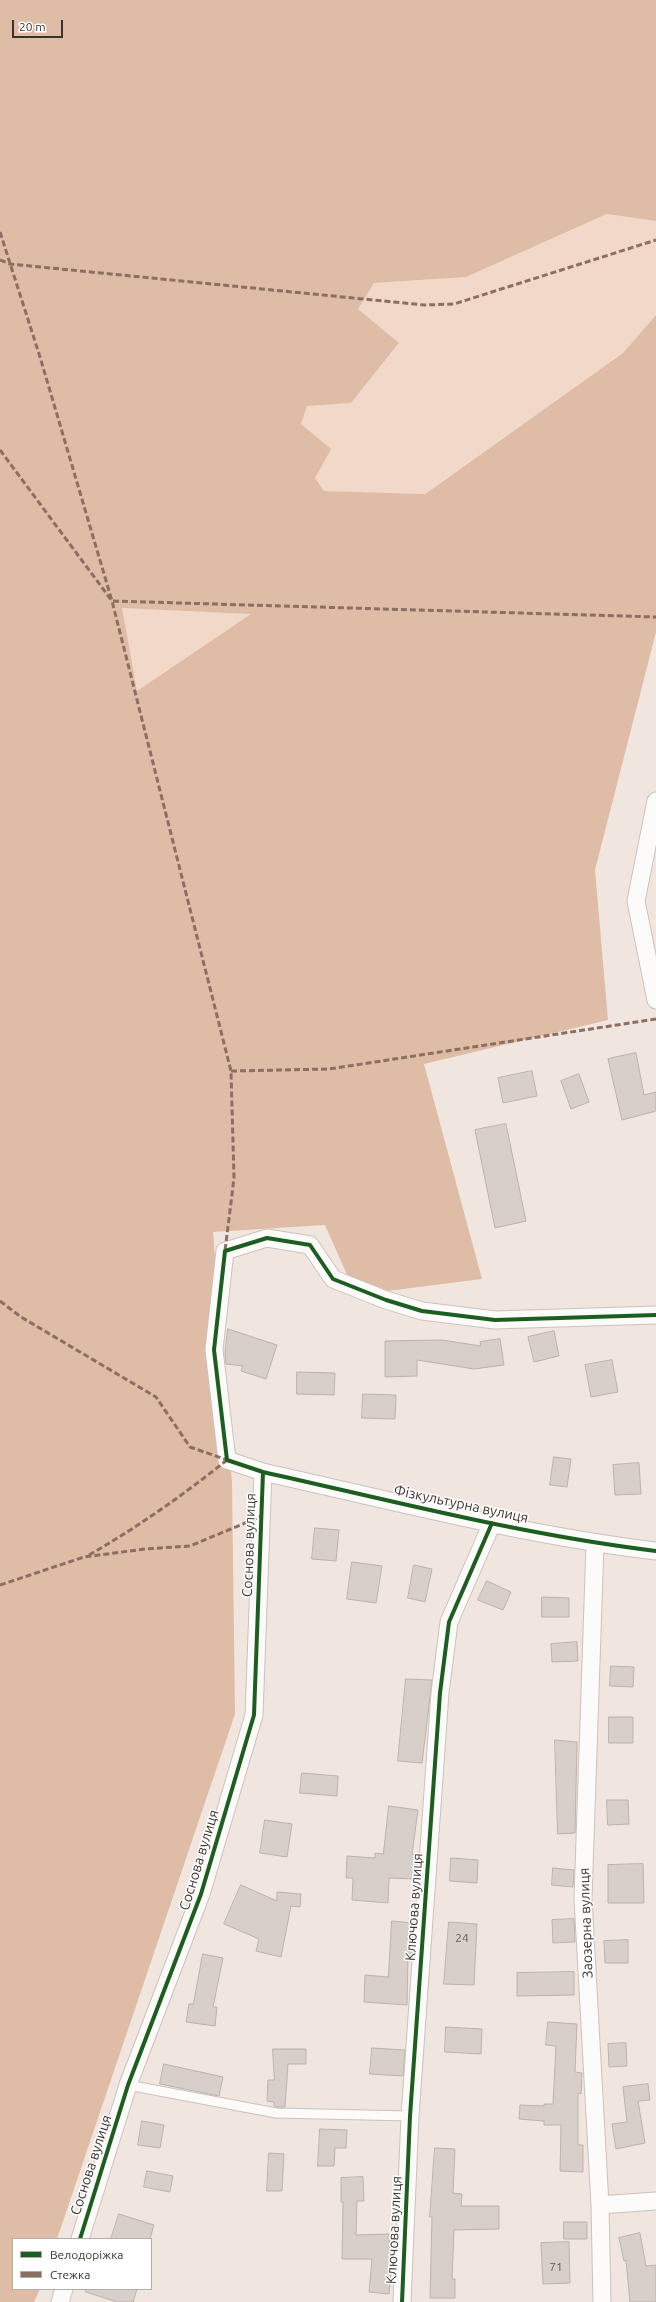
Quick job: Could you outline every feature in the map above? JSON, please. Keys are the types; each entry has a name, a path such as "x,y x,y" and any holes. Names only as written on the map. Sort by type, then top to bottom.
{"street":[{"path":"656,801 636,901 656,1000"},
{"name":"Фізкультурна вулиця","path":"656,1316 495,1320 422,1311 386,1300 333,1279 310,1245 267,1238 225,1250 214,1350 227,1460 263,1472 492,1523 595,1544 656,1551"},
{"name":"Соснова вулиця","path":"80,2238 128,2085 201,1894 254,1715 263,1472"},
{"name":"Ключова вулиця","path":"402,2302 410,2116 440,1693 449,1622 492,1523"},
{"name":"Заозерна вулиця","path":"595,1544 583,1898 600,2205 602,2302"},
{"path":"600,2205 656,2201"},
{"path":"60,2302 64,2290"}],"lane":[{"path":"128,2085 276,2113 410,2116"}],"shaded area":[{"path":"0,0 656,0 656,221 607,214 466,277 374,283 358,309 399,343 351,403 307,406 301,424 331,449 315,478 324,491 425,494 623,353 656,315 656,632 595,870 608,1020 424,1064 482,1279 356,1295 325,1225 213,1232 232,1483 235,1714 57,2238 12,2238 12,2290 40,2290 34,2302 0,2302","holes":["122,608 251,614 137,691"]},
{"path":"608,214 656,221 656,315 623,353 424,494 324,491 315,478 300,424 307,406 351,403 399,344 358,309 374,283 466,277"},
{"path":"122,608 251,614 136,692"}],"building":[{"path":"636,1053 644,1095 656,1092 656,1111 622,1120 608,1059"},
{"path":"532,1071 537,1096 503,1103 498,1078"},
{"path":"579,1074 589,1102 571,1109 561,1081"},
{"path":"506,1124 526,1221 495,1228 475,1130"},
{"path":"228,1329 277,1345 266,1379 241,1371 243,1366 226,1364 225,1354"},
{"path":"554,1331 559,1356 534,1362 528,1337"},
{"path":"500,1339 504,1365 474,1369 417,1360 417,1376 385,1377 385,1341 442,1340 481,1346 480,1342"},
{"path":"612,1360 618,1392 591,1397 585,1365"},
{"path":"297,1372 335,1373 334,1395 297,1394"},
{"path":"363,1394 396,1395 395,1419 362,1418"},
{"path":"554,1457 571,1459 567,1487 550,1485"},
{"path":"639,1463 641,1494 615,1495 613,1465"},
{"path":"315,1528 339,1530 336,1561 312,1559"},
{"path":"352,1562 382,1566 376,1603 347,1599"},
{"path":"414,1565 432,1569 425,1602 408,1598"},
{"path":"487,1581 511,1592 503,1610 478,1600"},
{"path":"542,1597 569,1598 569,1617 542,1617"},
{"path":"577,1642 578,1661 552,1662 551,1644"},
{"path":"611,1666 634,1667 633,1687 610,1686"},
{"path":"406,1679 432,1680 422,1763 398,1761"},
{"path":"609,1717 633,1717 633,1743 609,1743"},
{"path":"555,1740 577,1742 575,1833 558,1834"},
{"path":"302,1773 338,1776 337,1796 300,1793"},
{"path":"607,1800 628,1800 629,1824 608,1825"},
{"path":"389,1806 418,1810 412,1854 417,1855 416,1879 389,1878 388,1903 352,1900 353,1878 346,1878 347,1856 375,1858 375,1853 383,1854"},
{"path":"265,1820 292,1824 287,1857 260,1853"},
{"path":"451,1858 478,1860 477,1883 450,1881"},
{"path":"643,1864 644,1903 608,1903 608,1865"},
{"path":"553,1868 574,1870 573,1887 552,1885"},
{"path":"241,1885 277,1901 277,1892 301,1894 300,1907 291,1906 281,1957 256,1951 259,1939 224,1924"},
{"path":"574,1919 575,1942 553,1943 552,1920"},
{"path":"392,1921 413,1923 411,1957 408,1957 407,2005 364,2002 365,1975 388,1977"},
{"path":"449,1922 477,1924 474,1985 444,1984"},
{"path":"628,1940 628,1963 605,1963 604,1941"},
{"path":"203,1954 223,1958 213,2007 217,2007 215,2026 186,2022 189,2004 193,2004"},
{"path":"574,1972 574,1995 517,1996 517,1973"},
{"path":"548,2022 577,2024 575,2072 582,2073 581,2094 578,2093 578,2145 583,2145 583,2172 560,2171 561,2125 544,2125 544,2121 519,2119 520,2105 544,2106 544,2104 553,2104 556,2046 546,2045"},
{"path":"446,2027 482,2029 481,2054 445,2052"},
{"path":"626,2043 627,2066 609,2067 608,2044"},
{"path":"372,2048 405,2050 403,2076 370,2074"},
{"path":"273,2049 306,2049 306,2064 288,2064 285,2107 274,2107 274,2102 267,2101 268,2080 274,2080"},
{"path":"164,2064 223,2077 219,2096 160,2084"},
{"path":"648,2084 650,2100 638,2101 645,2143 616,2149 612,2124 627,2122 623,2087"},
{"path":"142,2121 164,2125 160,2148 138,2145"},
{"path":"320,2129 347,2130 346,2148 335,2148 334,2166 318,2166"},
{"path":"435,2148 455,2149 453,2193 462,2194 461,2206 499,2206 499,2229 454,2230 452,2279 455,2279 455,2298 430,2298 432,2217 430,2217"},
{"path":"269,2153 284,2154 282,2191 267,2191"},
{"path":"147,2171 173,2176 170,2192 144,2187"},
{"path":"363,2177 364,2201 357,2201 356,2235 389,2234 391,2272 389,2294 369,2292 372,2259 342,2259 343,2202 341,2202 341,2178"},
{"path":"119,2214 154,2225 150,2238 111,2238"},
{"path":"564,2222 587,2222 587,2239 564,2239"},
{"path":"640,2233 646,2266 656,2265 656,2302 630,2302 626,2260 624,2261 619,2238"},
{"path":"569,2242 570,2283 543,2284 541,2243"},
{"path":"86,2290 137,2290 133,2302 117,2302 86,2292"}],"marked path":[{"path":"0,232 40,357 112,601 231,1071 234,1178 225,1251"},
{"path":"0,260 10,264 424,305 454,304 656,240"},
{"path":"0,450 112,601 656,617"},
{"path":"231,1071 329,1069 656,1019"},
{"path":"0,1301 21,1317 156,1397 190,1447 227,1460"},
{"path":"89,1555 160,1510 227,1460"},
{"path":"0,1585 84,1557 145,1549 190,1546 262,1516"}],"cycle path":[{"path":"656,1315 495,1320 422,1311 386,1300 333,1279 310,1245 267,1238 225,1251 214,1350 227,1460 263,1472 507,1527 656,1551"},
{"path":"80,2238 128,2085 201,1894 254,1715 263,1472"},
{"path":"402,2302 410,2116 440,1693 449,1622 492,1523"}]}
